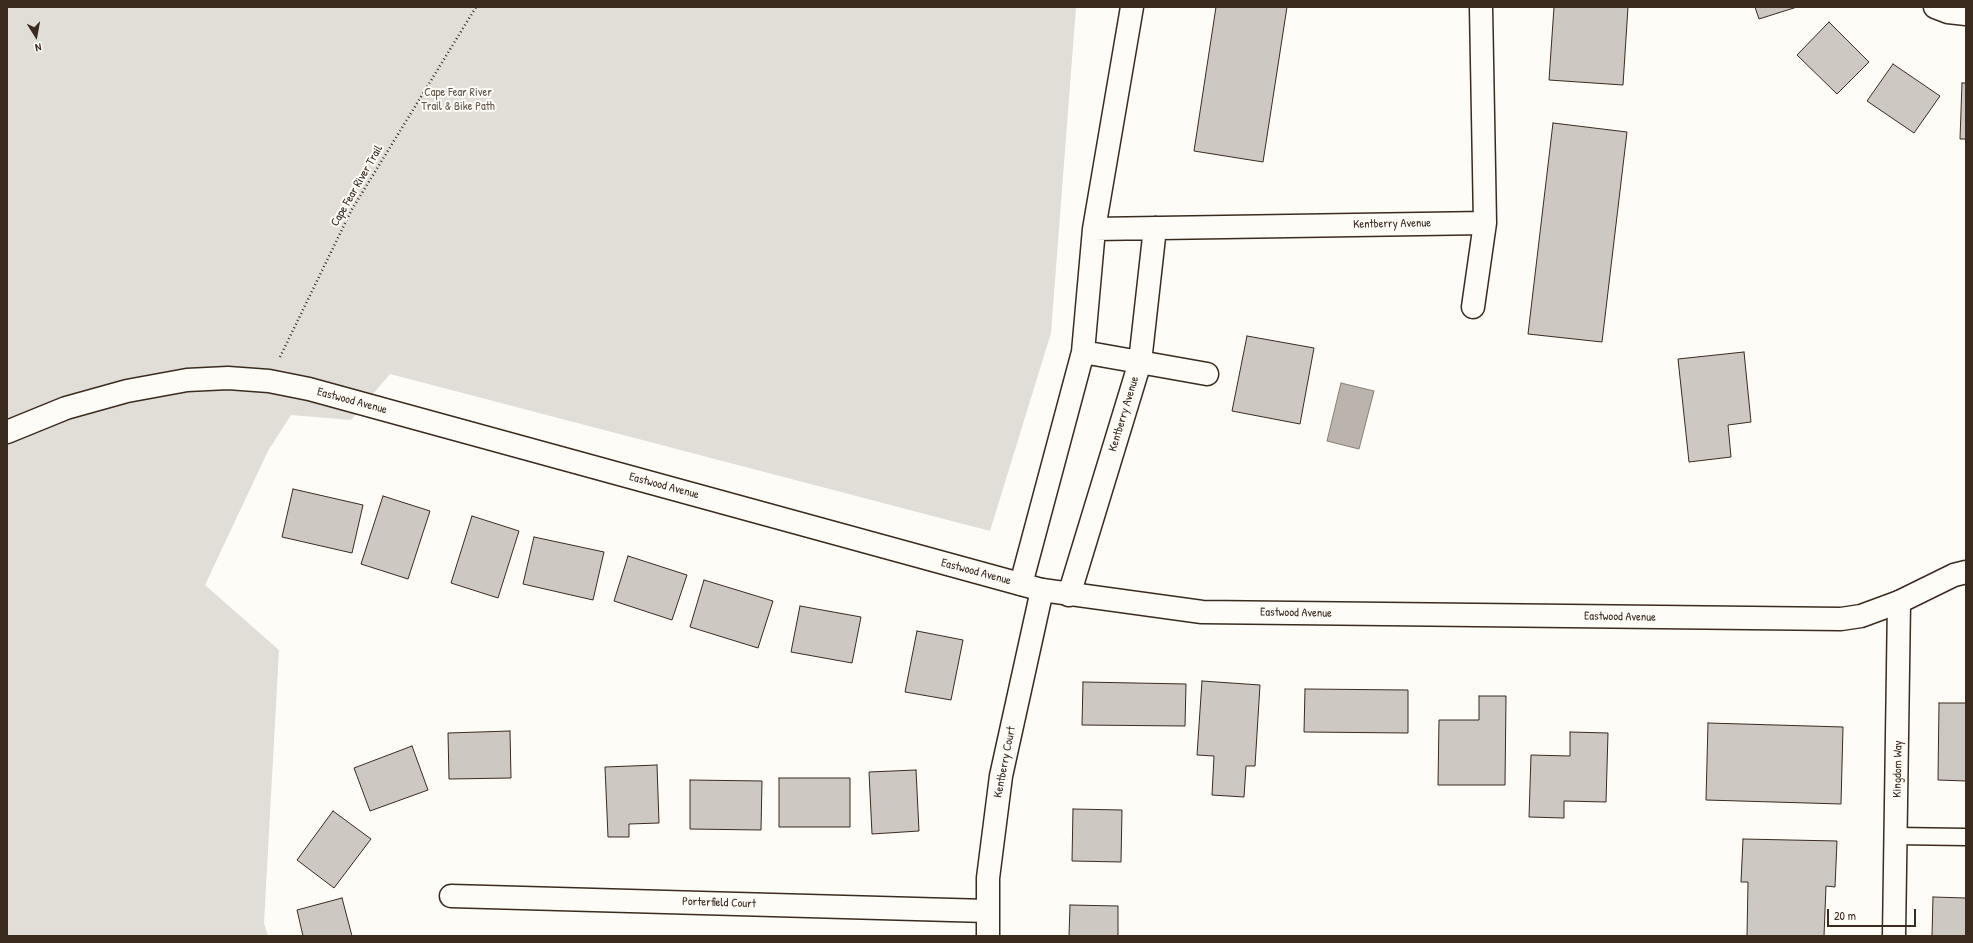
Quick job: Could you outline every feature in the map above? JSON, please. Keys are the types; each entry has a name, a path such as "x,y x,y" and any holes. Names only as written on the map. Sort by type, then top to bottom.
{"street":[{"path":"1021,584 1083,352 1094,229 1132,7"},
{"path":"1473,308 1485,223 1482,7"},
{"path":"1935,7 1948,12 1966,14"},
{"name":"Kentberry Avenue","path":"1094,229 1485,223"},
{"name":"Kentberry Avenue","path":"1069,595 1140,362 1155,228"},
{"path":"1083,352 1207,374"},
{"name":"Eastwood Avenue","path":"7,432 66,408 127,392 187,380 228,378 269,381 309,389 1042,590 1069,595 1202,612 1841,619 1861,616 1899,602 1954,575 1966,572"},
{"name":"Kentberry Court","path":"988,936 988,878 1001,776 1042,590"},
{"name":"Kingdom Way","path":"1894,936 1899,602"},
{"name":"Porterfield Court","path":"451,896 988,911"}],"lane":[{"path":"1896,836 1966,838"}],"path":[{"name":"Cape Fear River Trail","path":"269,381 351,211 476,7"}],"green space":[{"name":"Cape Fear River Trail & Bike Path","path":"7,7 1076,7 1051,333 990,531 390,374 351,420 291,415 268,451 205,585 279,650 264,923 268,936 7,936"}],"shaded area":[{"path":"1341,383 1374,391 1359,449 1327,441"}],"building":[{"path":"1216,7 1287,7 1263,162 1194,151"},
{"path":"1554,7 1628,7 1623,85 1549,80"},
{"path":"1755,7 1797,7 1759,19"},
{"path":"1829,22 1869,62 1837,94 1797,55"},
{"path":"1893,64 1940,96 1914,133 1867,101"},
{"path":"1962,83 1966,83 1966,139 1960,139"},
{"path":"1553,123 1627,132 1602,342 1528,334"},
{"path":"1247,336 1314,348 1300,424 1232,411"},
{"path":"1744,352 1751,422 1728,425 1731,457 1689,462 1678,359"},
{"path":"293,489 363,505 352,553 282,537"},
{"path":"383,496 430,511 408,579 361,564"},
{"path":"472,516 519,531 498,598 451,583"},
{"path":"534,537 604,552 593,600 523,584"},
{"path":"628,556 687,575 672,620 614,601"},
{"path":"704,580 773,601 758,648 690,627"},
{"path":"800,606 861,617 852,663 791,652"},
{"path":"917,631 963,640 951,700 905,692"},
{"path":"1202,681 1260,685 1255,766 1246,766 1244,797 1212,795 1214,756 1197,755"},
{"path":"1083,682 1186,684 1185,726 1082,725"},
{"path":"1305,689 1408,690 1408,733 1304,732"},
{"path":"1479,696 1506,696 1505,785 1438,785 1439,720 1479,720"},
{"path":"1939,703 1966,703 1966,781 1938,780"},
{"path":"1708,723 1843,727 1841,804 1706,800"},
{"path":"510,731 511,778 449,779 448,733"},
{"path":"1570,732 1608,733 1606,802 1564,801 1564,818 1529,817 1531,755 1570,756"},
{"path":"412,746 428,790 370,811 354,768"},
{"path":"657,765 659,823 629,824 629,837 608,837 605,767"},
{"path":"916,770 919,831 872,834 869,772"},
{"path":"779,778 850,778 850,827 779,827"},
{"path":"690,780 762,781 761,830 690,829"},
{"path":"1073,809 1122,810 1121,862 1072,861"},
{"path":"333,811 371,839 334,888 297,860"},
{"path":"1743,839 1837,841 1835,887 1826,886 1824,936 1747,936 1748,882 1741,882"},
{"path":"1933,897 1966,898 1966,936 1932,936"},
{"path":"342,898 352,936 303,936 297,910"},
{"path":"1070,905 1118,906 1118,936 1069,936"}]}
